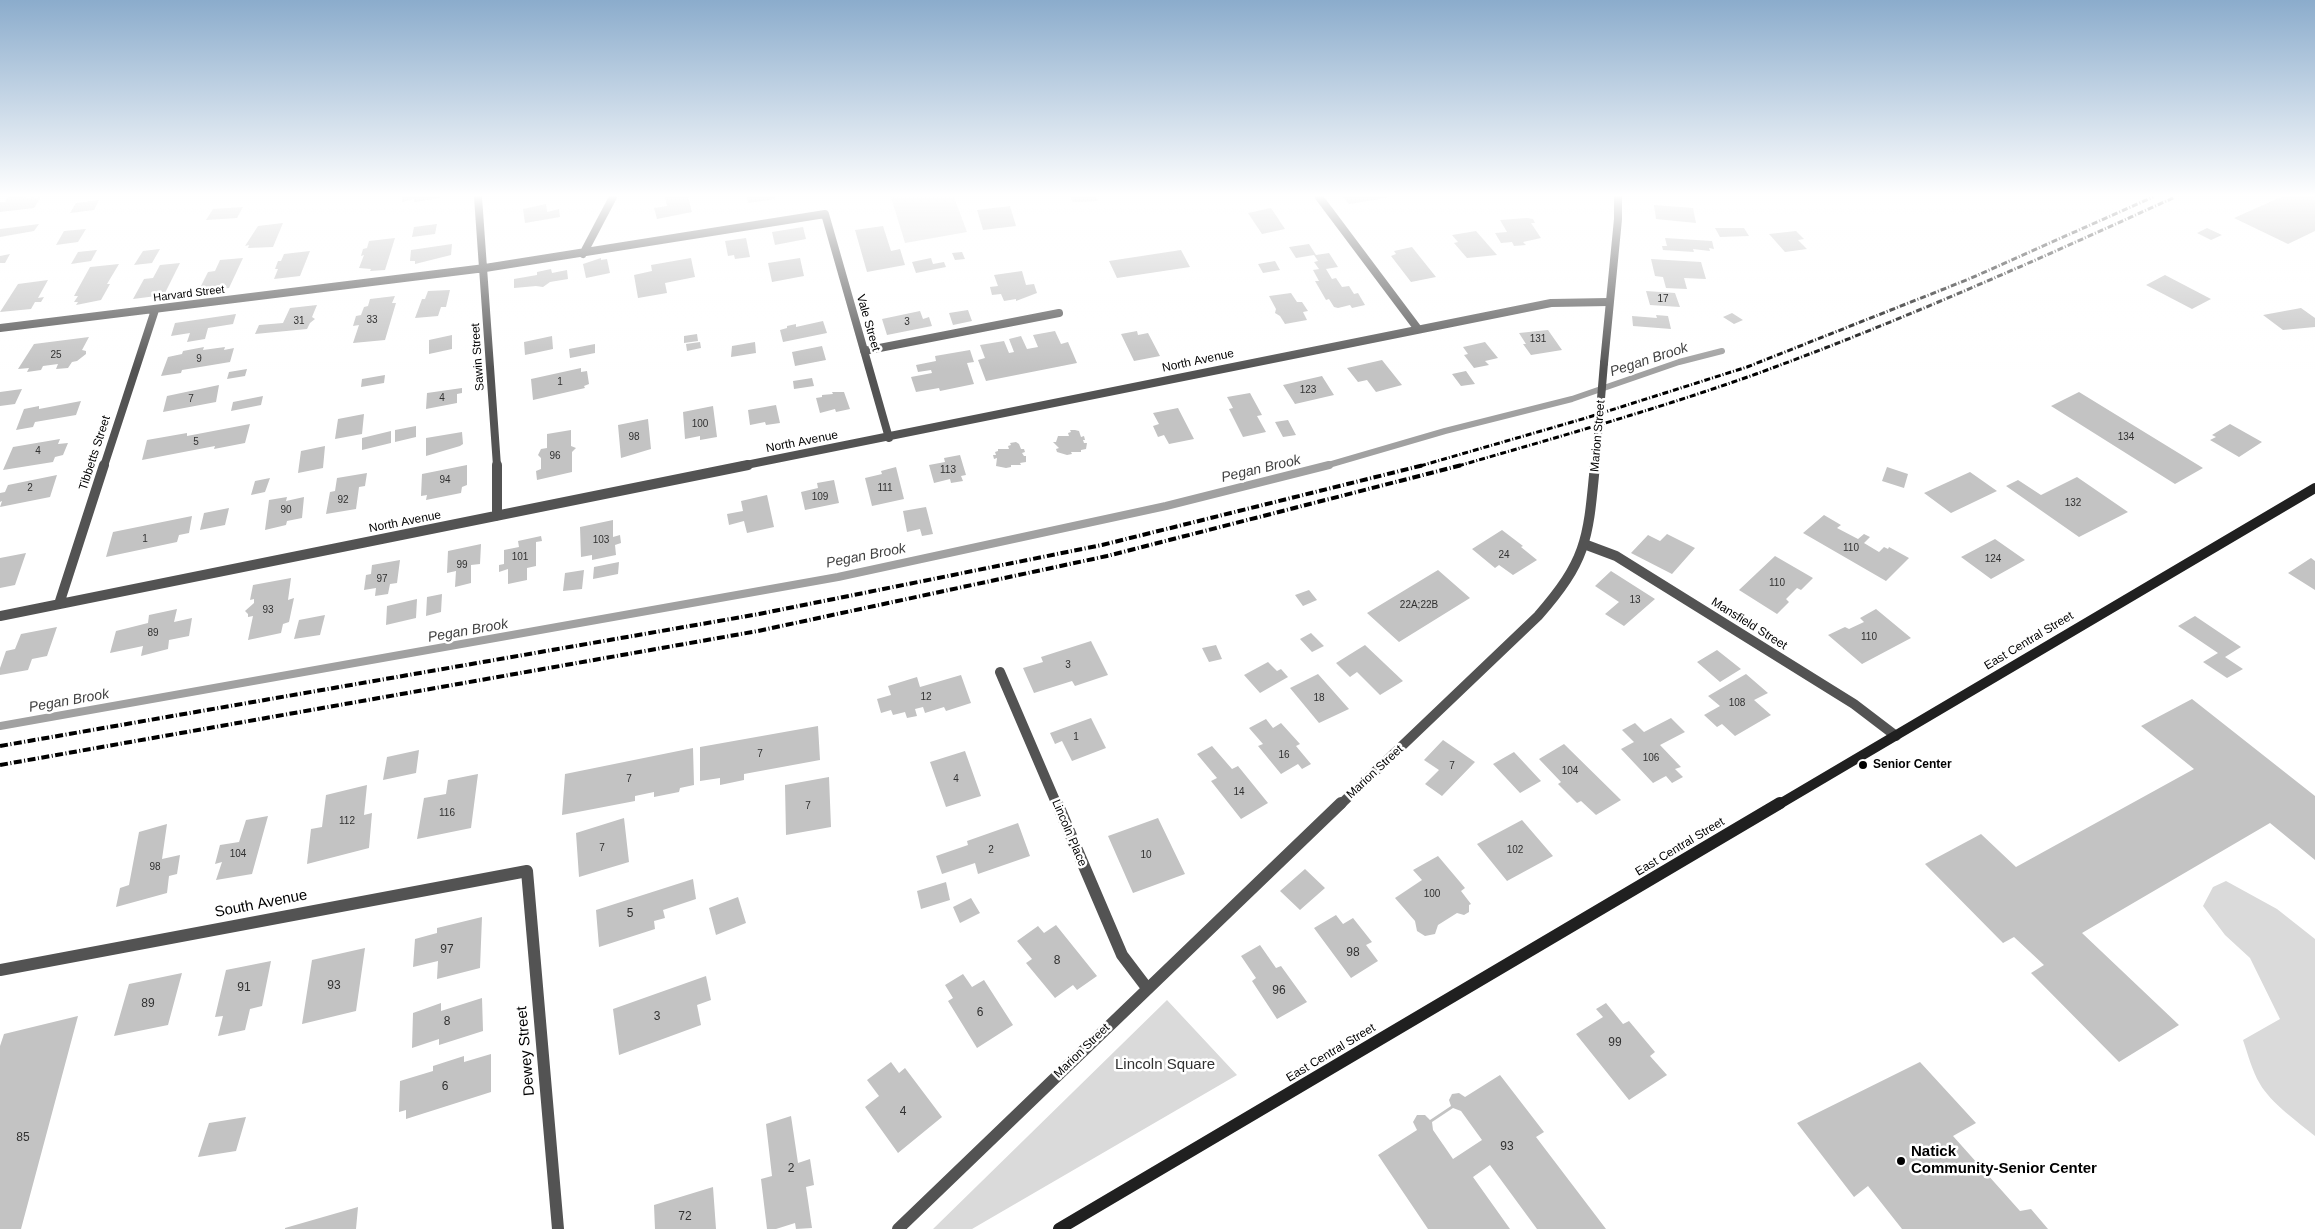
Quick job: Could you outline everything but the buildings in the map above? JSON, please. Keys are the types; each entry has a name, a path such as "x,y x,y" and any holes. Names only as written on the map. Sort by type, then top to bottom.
{"main road":[{"name":"East Central Street","path":"1059,1229 2315,488"}],"street":[{"name":"Sawin Street","path":"484,254 497,466 497,516"},
{"name":"Harvard Street","path":"0,328 155,310 582,254"},
{"name":"Vale Street","path":"836,254 889,438"},
{"path":"1361,254 1418,329"},
{"name":"Marion Street","path":"898,1229 1147,988 1517,638 1568,579 1578,562 1584,544 1590,510 1614,254"},
{"name":"North Avenue","path":"0,616 889,438 1551,302 1609,302"},
{"name":"Tibbetts Street","path":"59,604 155,310"},
{"path":"864,351 1059,313"},
{"name":"Mansfield Street","path":"1584,544 1602,550 1633,567 1854,704 1896,736"},
{"name":"Lincoln Place","path":"1000,672 1122,955 1147,988"},
{"name":"South Avenue","path":"0,970 527,871"},
{"name":"Dewey Street","path":"527,871 558,1229"}],"green space":[{"path":"2226,881 2277,909 2315,939 2315,1136 2271,1098 2260,1084 2250,1062 2243,1040 2280,1019 2250,958 2225,935 2203,906 2213,887"},
{"name":"Lincoln Square","path":"1167,1000 1237,1075 972,1229 933,1229"}],"waterway":[{"name":"Pegan Brook","path":"1325,466 1445,431 1572,399 1679,362 1722,351"},
{"name":"Pegan Brook","path":"0,726 838,577 1166,506 1329,465"}],"railway":[{"path":"1420,466 1586,418 1747,367 1969,279 2024,254"},
{"path":"1458,466 1608,422 1756,374 1967,290 2048,254"},
{"path":"0,765 758,631 1107,556 1462,465"},
{"path":"0,746 759,614 1102,545 1420,466"}],"place":[{"name":"Senior Center","path":"1863,765"},
{"name":"Natick Community-Senior Center","path":"1901,1161"}]}
